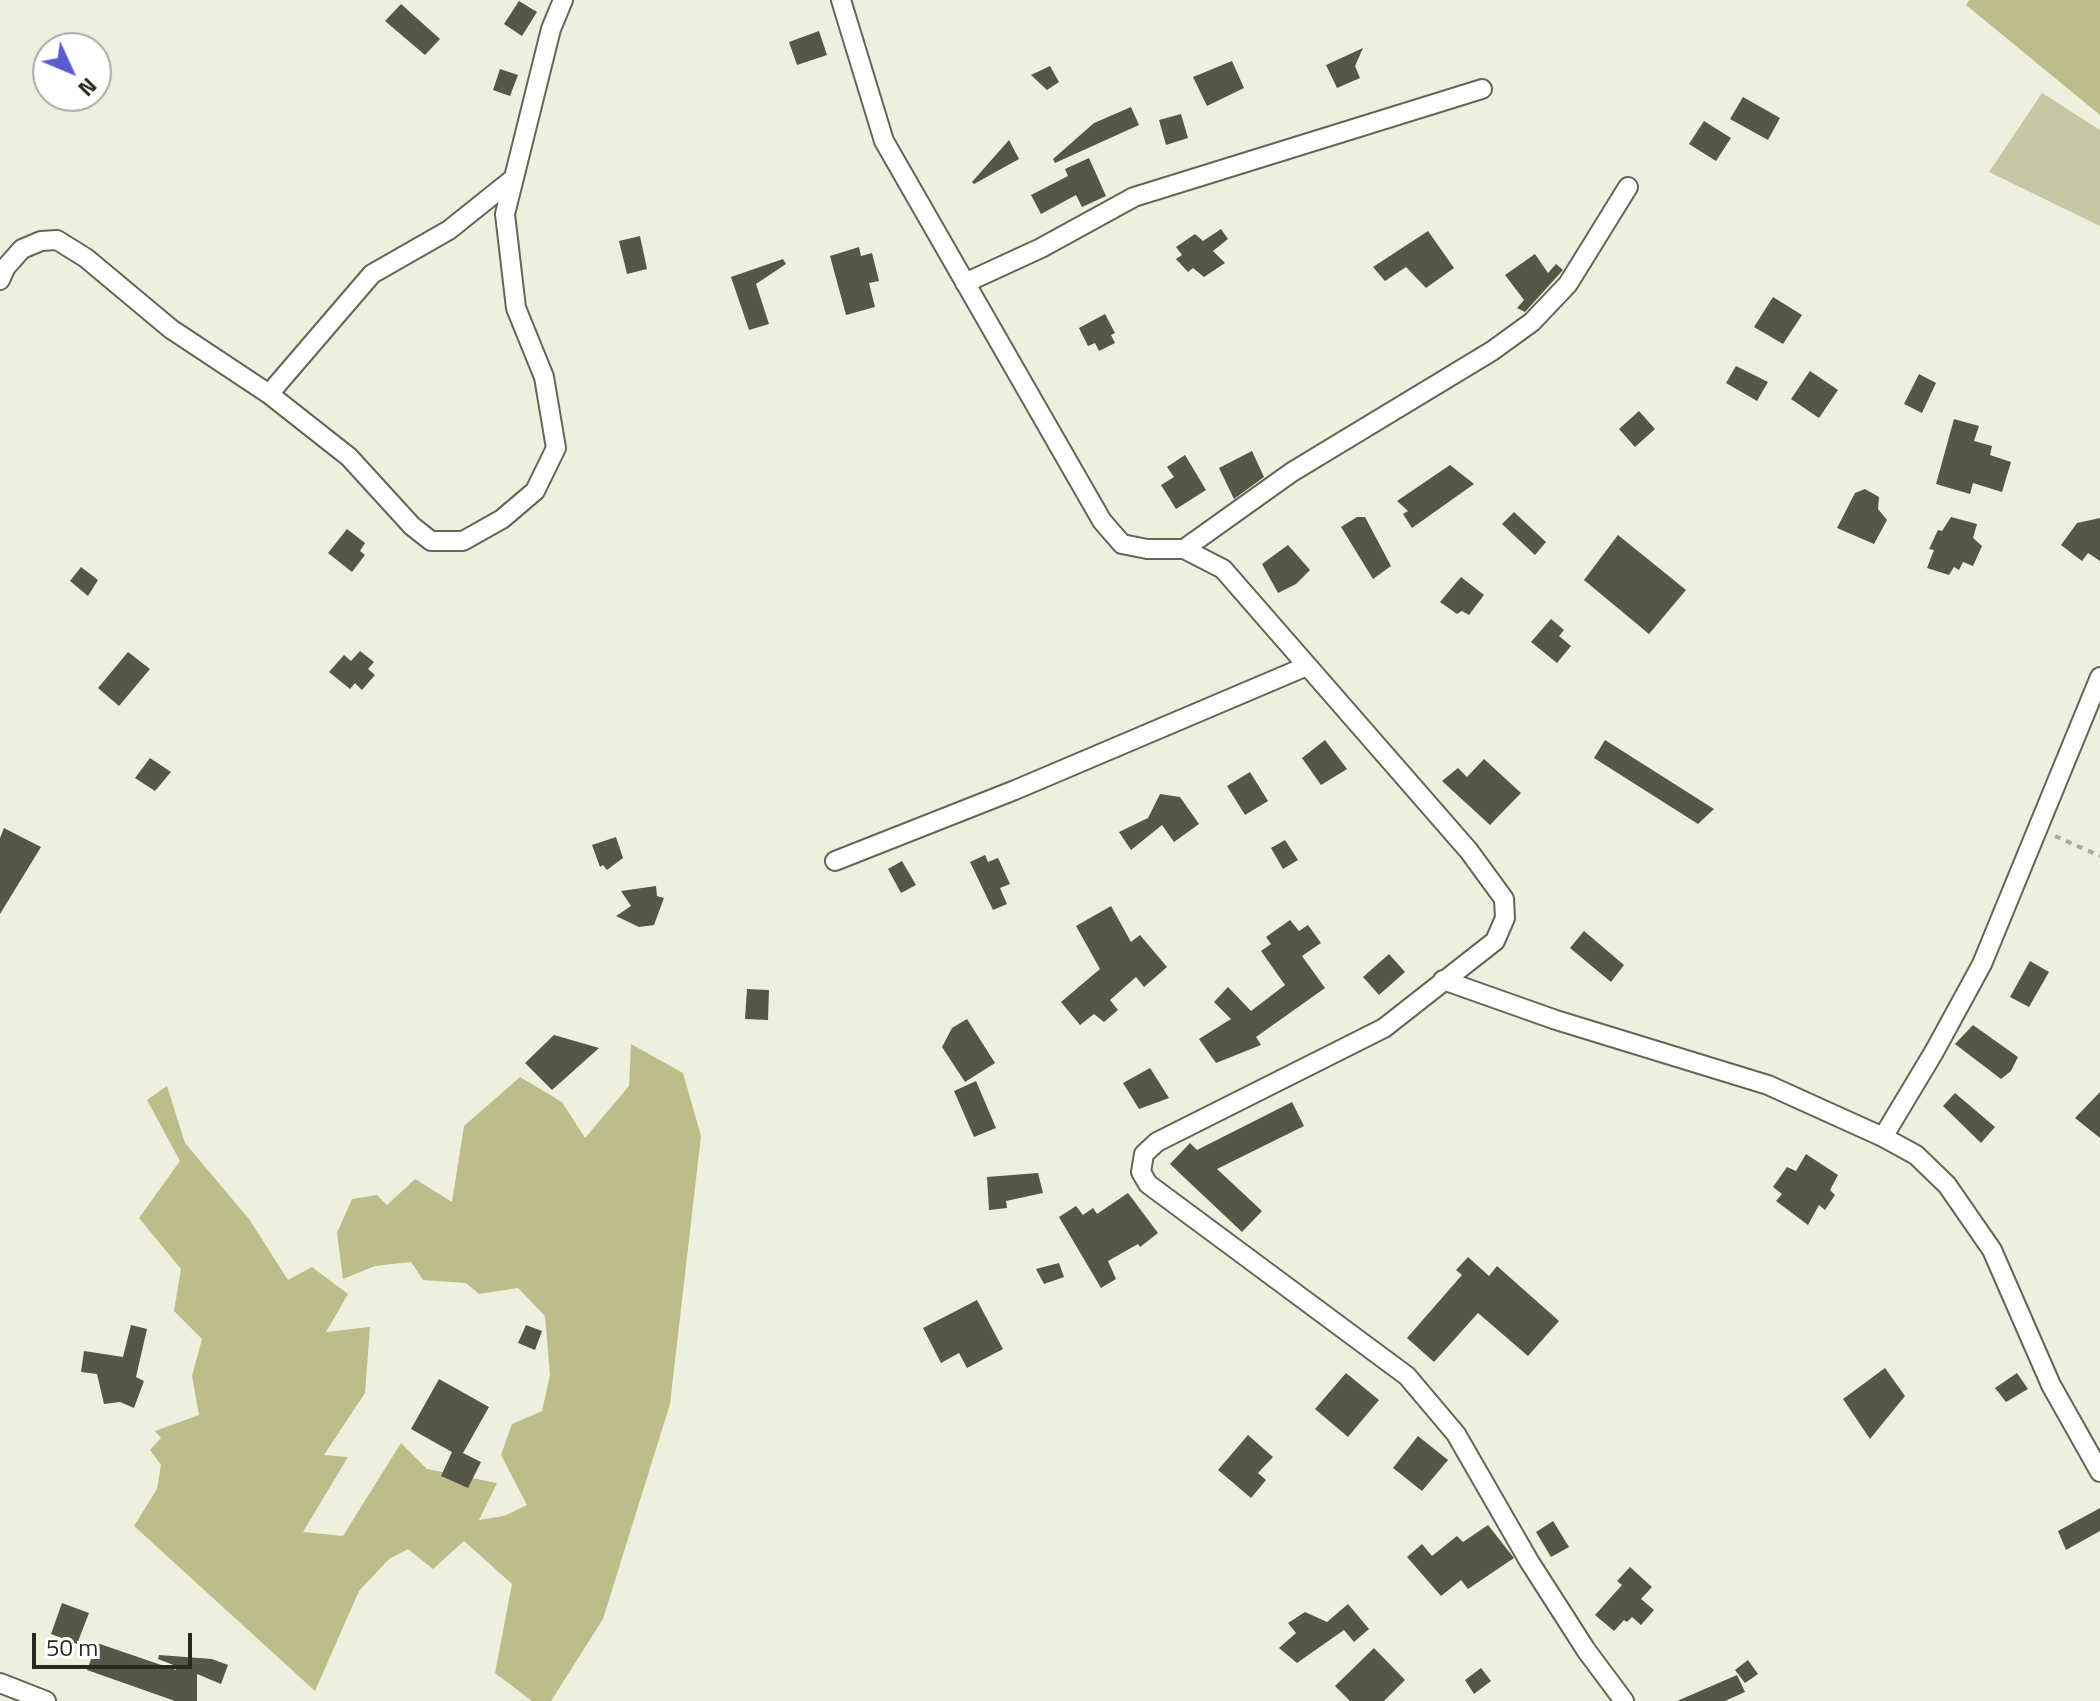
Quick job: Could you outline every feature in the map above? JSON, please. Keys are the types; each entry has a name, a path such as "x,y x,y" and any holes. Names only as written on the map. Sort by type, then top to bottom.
{"street":[{"path":"0,280 6,267 22,249 41,241 57,240 86,258 171,329 269,394 349,457 412,526 431,541 463,541 502,519 535,491 556,448 544,377 516,308 505,214 551,29 563,0"},
{"path":"841,0 884,141 1102,521 1122,544 1147,549 1184,549 1223,569 1469,851 1504,899 1505,918 1495,941 1384,1028 1157,1142 1144,1154 1141,1172 1148,1184 1407,1376 1456,1434 1537,1573 1586,1650 1624,1701"},
{"path":"965,283 1041,248 1134,197 1482,89"},
{"path":"269,394 372,274 449,230 514,178"},
{"path":"1184,549 1292,472 1492,351 1532,322 1568,284 1628,187"},
{"path":"835,861 1015,790 1307,666"},
{"path":"1883,1137 1982,964 2100,677"},
{"path":"1443,980 1556,1020 1768,1085 1916,1155 1947,1185 1992,1250 2051,1385 2100,1472"},
{"path":"0,1683 46,1701"}],"path":[{"path":"2038,829 2100,856"}],"green space":[{"path":"1969,0 2100,0 2100,115 1966,5"},
{"path":"2042,93 2100,130 2100,226 1989,172"},
{"path":"631,1044 683,1073 701,1136 670,1404 603,1619 551,1701 532,1701 495,1673 512,1584 464,1541 433,1569 408,1549 389,1559 359,1591 315,1691 134,1526 157,1489 161,1465 150,1450 161,1438 155,1431 199,1415 192,1376 202,1339 174,1311 181,1269 139,1218 180,1161 147,1100 167,1086 185,1143 249,1219 288,1280 312,1267 348,1294 326,1332 370,1327 365,1393 324,1455 348,1457 303,1532 343,1536 401,1443 427,1469 497,1483 479,1520 504,1516 527,1505 501,1455 512,1424 542,1411 550,1375 545,1316 518,1288 479,1294 466,1283 423,1280 411,1262 375,1266 343,1279 337,1233 352,1199 377,1195 387,1205 415,1179 452,1202 464,1126 520,1077 562,1102 585,1138 629,1086"}],"building":[{"path":"519,1 537,12 522,36 504,24"},
{"path":"401,4 440,39 425,55 385,21"},
{"path":"819,31 827,55 797,65 789,42"},
{"path":"1363,48 1355,66 1360,78 1337,88 1326,65"},
{"path":"1232,61 1244,88 1207,106 1193,77"},
{"path":"1050,66 1059,82 1047,90 1031,75"},
{"path":"500,69 518,75 510,96 493,90"},
{"path":"1743,97 1780,118 1768,140 1730,119"},
{"path":"1131,107 1139,125 1055,163 1053,159 1094,123"},
{"path":"1181,114 1188,138 1166,145 1159,120"},
{"path":"1704,121 1731,138 1716,161 1689,144"},
{"path":"1009,140 1019,159 974,184 972,182"},
{"path":"1089,158 1106,196 1082,207 1076,195 1041,214 1031,195 1068,176 1065,169"},
{"path":"1221,229 1228,239 1213,251 1225,263 1204,277 1193,268 1188,272 1176,259 1182,255 1176,247 1195,234 1203,241"},
{"path":"1428,231 1454,268 1426,288 1406,267 1385,281 1373,267"},
{"path":"640,236 647,269 627,274 619,241"},
{"path":"859,247 861,256 872,253 879,281 869,283 875,307 846,315 830,256"},
{"path":"1535,254 1548,273 1556,264 1563,270 1525,312 1517,308 1524,300 1505,275"},
{"path":"783,259 786,264 756,284 769,324 749,330 731,277"},
{"path":"1773,297 1802,315 1783,344 1754,327"},
{"path":"1105,314 1115,333 1111,335 1115,343 1099,351 1095,343 1088,346 1079,328"},
{"path":"1736,366 1768,382 1757,401 1726,383"},
{"path":"1810,371 1838,390 1819,418 1791,399"},
{"path":"1919,374 1936,383 1922,413 1904,404"},
{"path":"1639,411 1655,429 1635,447 1619,429"},
{"path":"1954,419 1979,426 1974,441 1992,446 1990,455 2011,462 2002,492 1973,483 1970,494 1936,484"},
{"path":"1252,451 1264,477 1234,499 1219,468"},
{"path":"1185,455 1206,490 1176,509 1161,485 1174,477 1167,467"},
{"path":"1450,465 1474,484 1412,528 1403,514 1408,511 1397,501"},
{"path":"1865,489 1879,497 1878,509 1887,520 1874,544 1837,528 1855,493"},
{"path":"1514,512 1546,542 1535,555 1502,524"},
{"path":"1357,517 1365,517 1391,566 1373,579 1341,527"},
{"path":"1951,517 1977,524 1973,538 1982,546 1973,566 1963,562 1959,570 1954,567 1949,575 1927,568 1934,550 1929,549 1938,530 1942,531"},
{"path":"2100,518 2100,561 2088,553 2082,561 2061,545 2077,523"},
{"path":"347,529 365,543 360,551 365,555 352,572 328,553"},
{"path":"1618,535 1686,590 1649,634 1584,580"},
{"path":"1288,545 1310,570 1296,584 1278,593 1262,564"},
{"path":"81,567 98,580 88,596 70,581"},
{"path":"1461,577 1484,595 1469,615 1462,611 1457,614 1440,602"},
{"path":"1551,619 1564,630 1559,636 1571,646 1557,663 1531,642"},
{"path":"360,651 374,662 368,669 375,675 362,690 355,683 350,689 329,672 344,655 351,661"},
{"path":"128,652 150,669 119,706 98,688"},
{"path":"1325,740 1347,769 1321,785 1302,758"},
{"path":"1605,740 1714,809 1698,824 1594,758"},
{"path":"150,758 171,772 155,791 135,778"},
{"path":"1484,759 1521,793 1490,825 1442,781 1458,768 1467,777"},
{"path":"1250,772 1268,801 1245,815 1227,786"},
{"path":"1160,794 1180,797 1199,824 1174,842 1162,825 1131,850 1119,832 1148,818"},
{"path":"4,828 41,847 0,914 0,838"},
{"path":"616,837 623,858 607,870 603,865 600,867 592,845"},
{"path":"1285,840 1298,860 1283,869 1271,848"},
{"path":"985,855 988,862 998,858 1010,884 1000,888 1007,904 993,910 970,862"},
{"path":"902,861 916,885 901,893 888,869"},
{"path":"656,886 657,896 664,898 654,925 639,927 616,916 631,906 621,891"},
{"path":"1111,906 1131,942 1140,935 1167,967 1144,987 1136,977 1110,1000 1118,1010 1104,1022 1094,1014 1080,1025 1061,1002 1100,969 1076,926"},
{"path":"1290,920 1299,931 1308,925 1321,943 1302,956 1325,988 1256,1037 1261,1045 1216,1063 1199,1039 1231,1019 1214,1002 1228,987 1251,1011 1285,985 1261,951 1271,944 1266,937"},
{"path":"1584,931 1624,965 1611,982 1570,948"},
{"path":"1389,954 1405,972 1379,995 1363,977"},
{"path":"2030,961 2049,972 2029,1007 2010,997"},
{"path":"747,989 769,990 768,1020 745,1019"},
{"path":"967,1019 995,1063 965,1082 942,1047 952,1028"},
{"path":"1973,1025 2018,1057 2011,1071 2001,1079 1955,1044"},
{"path":"554,1035 599,1048 552,1090 525,1063"},
{"path":"1150,1068 1169,1098 1139,1109 1123,1083"},
{"path":"976,1081 996,1128 974,1137 954,1091"},
{"path":"2100,1092 2100,1138 2075,1118"},
{"path":"1955,1093 1995,1127 1981,1143 1943,1106"},
{"path":"1292,1102 1304,1126 1217,1169 1262,1211 1242,1232 1170,1164 1190,1143 1197,1150"},
{"path":"1806,1154 1838,1175 1830,1190 1835,1195 1825,1210 1819,1205 1808,1225 1776,1201 1782,1194 1773,1187 1787,1167 1796,1171"},
{"path":"1038,1173 1043,1193 1006,1201 1007,1208 989,1210 987,1177"},
{"path":"1128,1193 1158,1233 1140,1247 1138,1244 1108,1261 1116,1279 1101,1288 1059,1217 1076,1206 1083,1215 1093,1208 1097,1214"},
{"path":"1468,1257 1489,1276 1497,1266 1559,1321 1528,1356 1478,1313 1434,1362 1407,1338 1462,1275 1456,1270"},
{"path":"1059,1263 1064,1277 1044,1284 1036,1269"},
{"path":"977,1300 1003,1349 967,1368 959,1353 941,1363 923,1328"},
{"path":"131,1325 147,1329 136,1377 144,1381 134,1408 120,1402 104,1404 97,1374 81,1372 84,1351 123,1357"},
{"path":"526,1325 542,1331 535,1350 518,1343"},
{"path":"1885,1368 1905,1396 1870,1439 1843,1399"},
{"path":"1346,1373 1379,1400 1348,1437 1315,1409"},
{"path":"2017,1373 2028,1389 2006,1402 1995,1388"},
{"path":"439,1379 489,1407 463,1453 481,1462 468,1488 441,1476 452,1452 411,1429"},
{"path":"1248,1435 1273,1457 1258,1473 1266,1480 1251,1498 1218,1470"},
{"path":"1418,1436 1448,1460 1422,1491 1393,1468"},
{"path":"2100,1508 2100,1531 2066,1550 2058,1531"},
{"path":"1553,1521 1569,1547 1551,1557 1536,1532"},
{"path":"1488,1525 1514,1558 1468,1589 1461,1580 1441,1596 1407,1557 1422,1544 1432,1556 1457,1536 1463,1542"},
{"path":"1630,1567 1652,1587 1641,1599 1654,1610 1641,1625 1632,1617 1627,1622 1624,1620 1614,1631 1595,1615 1622,1585 1617,1581"},
{"path":"62,1603 89,1613 77,1644 51,1634"},
{"path":"1348,1604 1369,1629 1354,1642 1344,1630 1297,1663 1279,1648 1296,1633 1288,1623 1305,1612 1327,1622"},
{"path":"97,1643 176,1670 176,1666 158,1659 159,1655 212,1659 228,1665 221,1684 197,1674 197,1701 175,1701 87,1670"},
{"path":"1374,1648 1405,1680 1384,1701 1350,1701 1335,1686"},
{"path":"1748,1660 1758,1674 1745,1683 1735,1670"},
{"path":"1481,1668 1491,1681 1474,1694 1465,1680"},
{"path":"1737,1675 1745,1692 1725,1701 1677,1701"}]}
